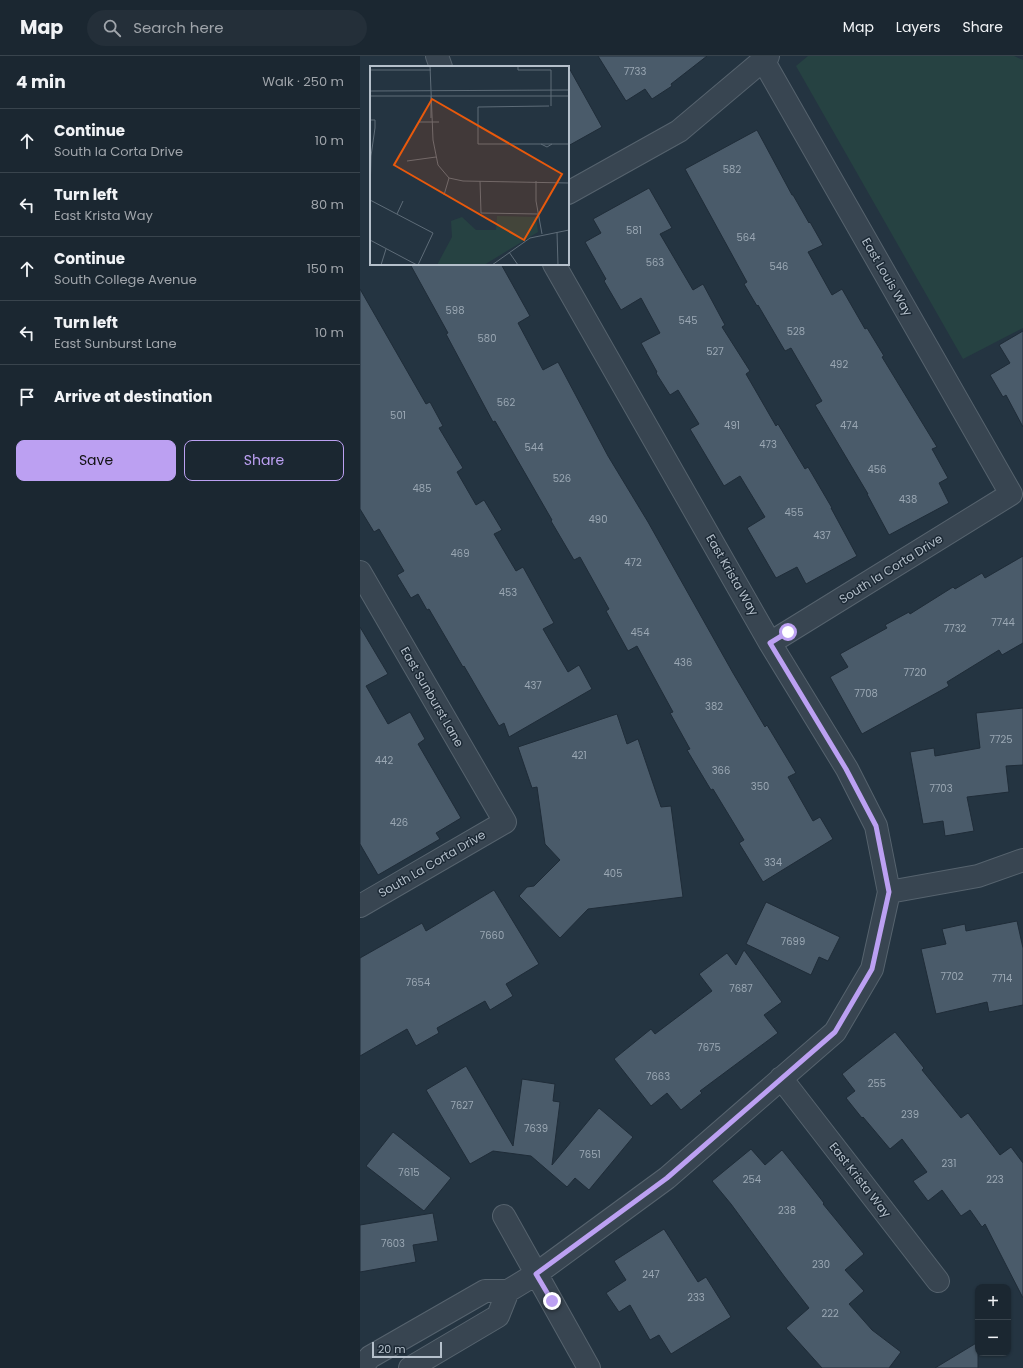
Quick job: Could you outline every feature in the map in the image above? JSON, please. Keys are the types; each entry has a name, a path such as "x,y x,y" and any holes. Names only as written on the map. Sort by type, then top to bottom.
{"street":[{"path":"437,56 441,66"},
{"path":"569,192 679,131 766,58"},
{"name":"East Louis Way","path":"766,58 1011,494"},
{"name":"East Krista Way","path":"555,265 770,643 846,769 876,826 889,892"},
{"name":"South la Corta Drive","path":"770,643 1011,494"},
{"name":"East Sunburst Lane","path":"360,572 505,822"},
{"name":"South La Corta Drive","path":"360,906 505,822"},
{"path":"361,1368 370,1357 485,1291 508,1291 536,1274 667,1178 835,1032 872,969 889,892 978,876 1023,860"},
{"name":"East Krista Way","path":"781,1078 938,1282"},
{"path":"504,1216 589,1368"},
{"path":"410,1368 498,1316 508,1291"},
{"path":"442,1316 456,1342"}],"green space":[{"path":"808,56 1014,56 1023,60 1023,328 963,359 796,66"}],"building":[{"path":"598,56 707,56 671,84 672,86 652,99 645,89 626,101"},
{"path":"569,68 602,127 569,145"},
{"path":"757,130 792,195 823,245 808,252 832,295 842,289 865,329 867,328 884,356 882,357 937,447 932,449 948,478 939,483 949,503 889,535 868,494 815,405 822,401 791,348 785,351 744,284 747,282 685,169"},
{"path":"649,188 672,228 660,234 693,290 703,284 725,325 722,327 750,371 746,374 776,426 778,424 805,469 808,467 832,508 857,556 806,584 797,567 776,578 747,528 765,517 740,476 724,486 690,429 699,424 678,390 670,395 656,373 657,372 641,343 660,333 641,298 621,310 604,281 606,279 585,242 601,233 593,219"},
{"path":"411,265 502,265 530,316 518,323 543,370 558,362 608,456 648,522 733,673 765,727 767,725 796,773 788,777 813,821 820,817 833,839 763,882 739,843 744,840 687,750 690,749 670,713 673,712 637,646 628,651 606,611 609,609 580,557 574,560 495,421 493,422 446,334 448,333"},
{"path":"360,289 426,404 430,402 443,426 439,428 463,468 457,472 476,505 484,500 502,530 494,534 516,571 523,567 554,623 543,629 568,672 579,665 592,689 509,737 504,723 499,726 429,609 427,610 418,594 411,598 397,575 404,571 379,529 374,532 360,509"},
{"path":"1023,331 1023,427 1006,395 1003,397 990,375 1010,363 999,345"},
{"path":"1023,556 1023,643 1002,655 999,650 947,682 949,686 862,734 830,677 848,667 840,654 887,628 885,625 909,612 910,614 953,587 955,589 982,573 985,578"},
{"path":"360,627 388,674 366,686 388,724 410,712 425,739 418,744 461,818 436,833 440,839 378,875 360,844"},
{"path":"1023,708 1023,765 1006,766 1009,792 967,797 974,831 945,836 943,821 923,824 910,752 934,748 935,756 980,748 976,713"},
{"path":"617,714 627,744 638,739 661,807 671,806 683,897 588,909 560,938 519,896 527,887 534,886 560,860 545,844 537,787 532,788 518,747"},
{"path":"494,890 539,964 506,984 513,996 490,1010 485,1001 437,1028 439,1033 416,1046 407,1029 360,1056 360,958 422,923 426,931"},
{"path":"766,902 840,937 828,961 819,957 811,975 746,944"},
{"path":"1017,921 1023,948 1023,1005 989,1012 987,1002 936,1014 921,949 946,944 942,929 965,924 966,931"},
{"path":"744,950 782,1002 764,1015 778,1033 700,1091 702,1093 681,1110 667,1093 651,1106 614,1059 651,1029 655,1034 712,991 699,974 727,953 736,965"},
{"path":"895,1032 924,1068 922,1070 961,1118 968,1113 1000,1155 1011,1147 1023,1163 1023,1298 985,1224 982,1227 970,1210 961,1216 942,1190 928,1201 913,1181 927,1172 902,1139 890,1149 846,1098 855,1091 842,1074"},
{"path":"466,1066 513,1146 522,1079 555,1084 553,1101 560,1102 552,1165 599,1108 633,1137 589,1190 575,1178 567,1187 531,1156 493,1151 470,1164 426,1090"},
{"path":"393,1132 451,1178 424,1211 366,1166"},
{"path":"751,1149 765,1165 782,1150 824,1203 823,1204 864,1254 845,1270 864,1291 849,1304 872,1330 901,1352 889,1368 822,1368 786,1328 809,1308 712,1181"},
{"path":"433,1213 438,1241 413,1245 416,1262 360,1272 360,1225"},
{"path":"664,1229 698,1282 706,1277 731,1317 671,1354 659,1335 650,1340 630,1305 619,1312 606,1293 626,1280 614,1261"},
{"path":"975,1344 975,1356 978,1356 978,1368 935,1368"}],"route":[{"path":"552,1301 536,1274 667,1178 835,1032 872,969 889,892 876,826 846,769 770,643 788,632"}]}
